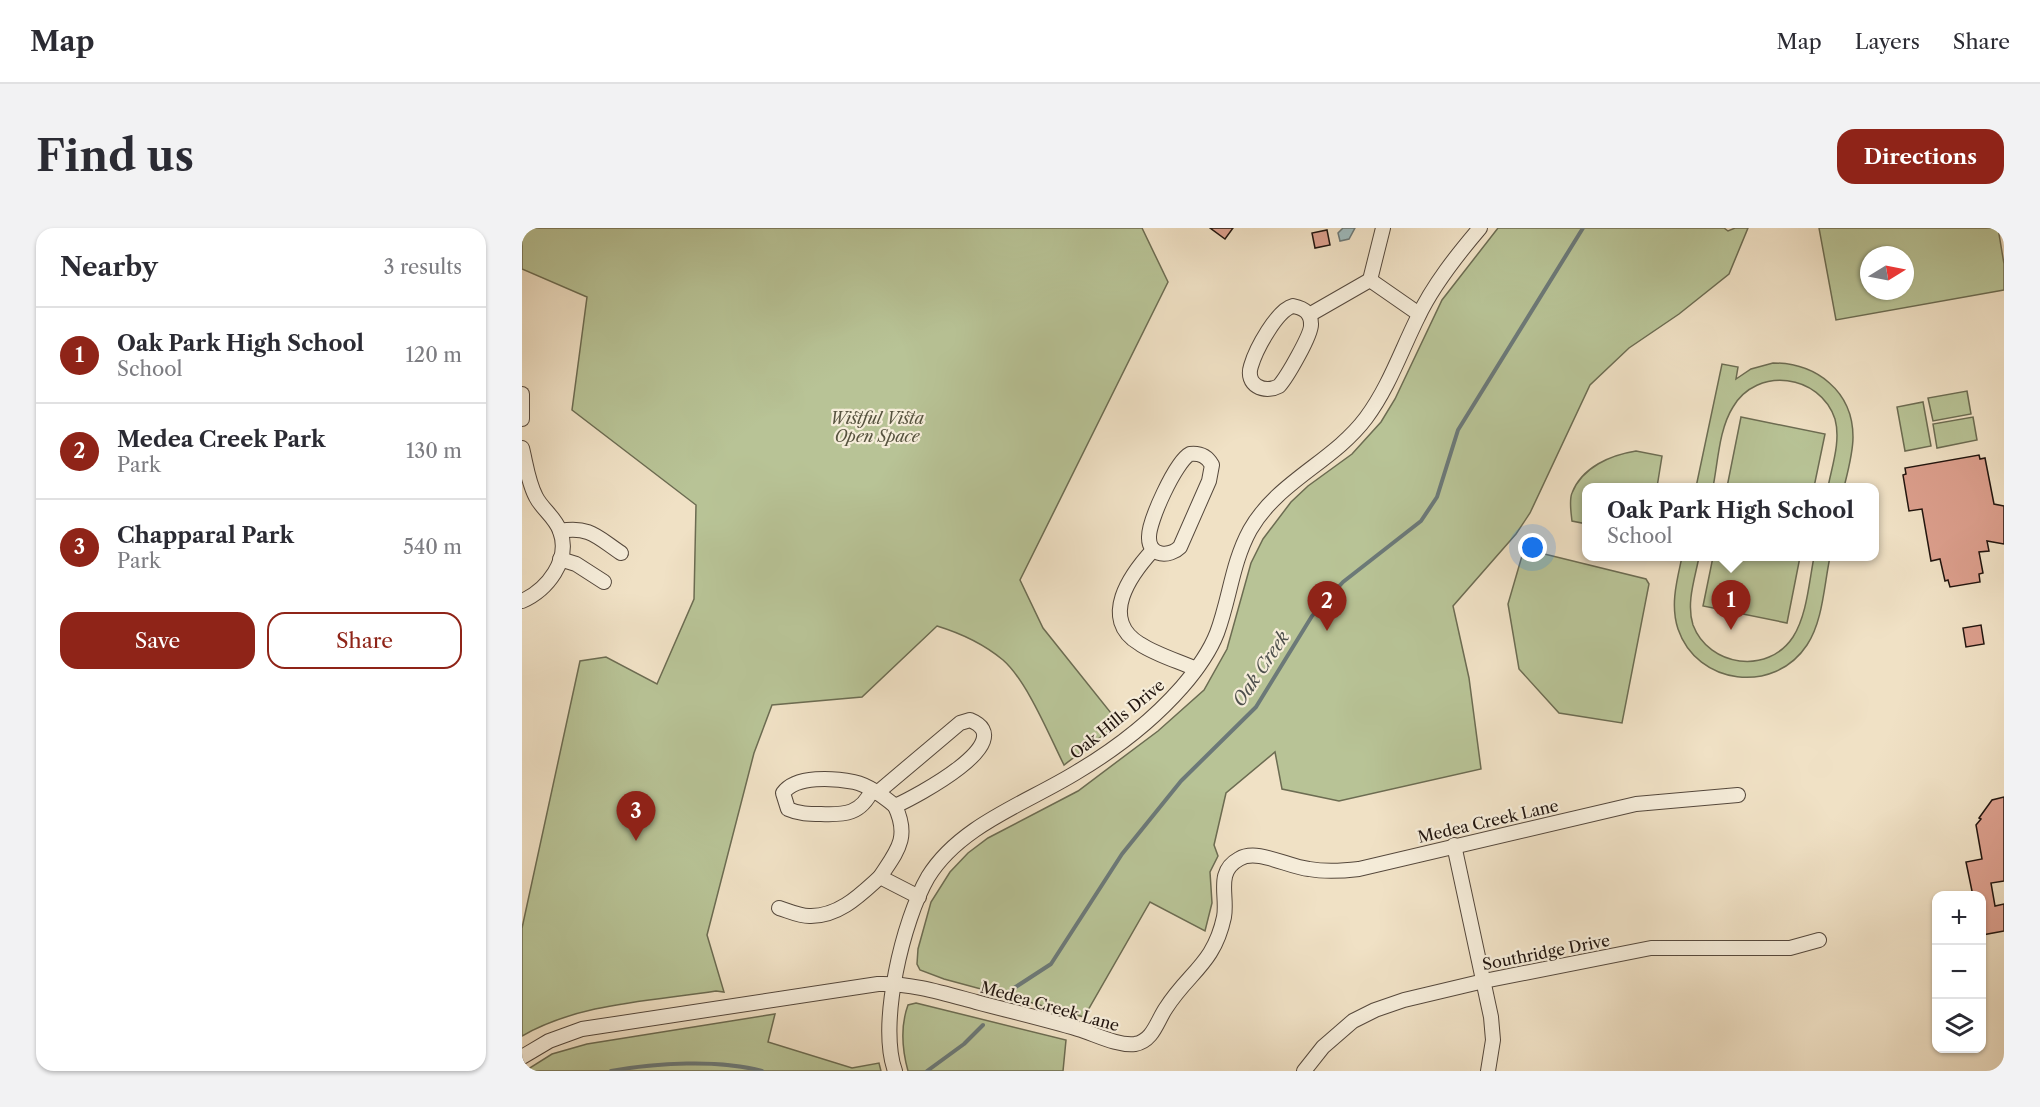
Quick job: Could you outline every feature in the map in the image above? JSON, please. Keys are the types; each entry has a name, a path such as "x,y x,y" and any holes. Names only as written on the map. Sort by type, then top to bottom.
{"street":[{"path":"1309,315 1370,280 1383,228"},
{"name":"Oak Hills Drive","path":"894,1071 889,1023 894,984 919,897 929,876 950,850 969,834 1098,759 1160,710 1196,669 1216,634 1233,567 1251,528 1279,493 1341,444 1365,419 1386,387 1419,314 1458,253 1479,228"},
{"path":"1370,280 1419,314"},
{"path":"1293,306 1302,308 1309,315 1311,330 1283,381 1273,390 1258,387 1250,378 1250,366 1278,314 1293,306"},
{"path":"522,394 522,419"},
{"path":"522,448 535,495 560,531 560,559 549,584 538,594 522,601"},
{"path":"1190,454 1204,456 1212,465 1209,481 1180,547 1167,555 1153,550 1148,540 1151,524 1179,463 1190,454"},
{"path":"560,531 579,528 591,533 621,553"},
{"path":"1153,550 1136,568 1122,592 1119,607 1122,624 1130,637 1140,644 1196,669"},
{"path":"560,559 576,564 604,582"},
{"path":"779,908 811,916 835,910 862,896 880,877 896,852 903,835 902,821 895,806 875,791 855,782 802,780 788,786 783,793 788,809 799,814 844,815 861,807 875,791 960,723 970,720 980,724 985,738 981,748 934,786 895,806"},
{"name":"Medea Creek Lane","path":"522,1057 549,1041 582,1029 865,985 894,984 911,985 1062,1024 1122,1044 1137,1044 1151,1036 1167,1006 1201,968 1213,950 1224,916 1223,879 1238,859 1258,855 1308,869 1339,871 1635,804 1738,795"},
{"path":"1454,845 1484,981 1493,1040 1488,1071"},
{"path":"880,877 919,897"},
{"name":"Southridge Drive","path":"1304,1071 1323,1047 1353,1022 1375,1010 1484,981 1652,948 1790,948 1819,940"}],"green space":[{"name":"Wistful Vista Open Space","path":"522,228 1142,228 1168,282 1020,580 1043,628 1119,723 1064,765 1037,709 1012,669 980,644 937,626 862,697 772,705 754,753 707,935 724,992 716,991 641,1001 591,1010 567,1016 522,1036 522,928 580,661 606,657 657,684 694,599 696,505 572,410 587,297 522,269"},
{"path":"1498,228 1724,228 1728,231 1735,228 1748,228 1729,274 1679,314 1629,348 1590,385 1530,513 1516,534 1453,606 1469,678 1481,769 1339,801 1282,789 1275,752 1226,793 1214,845 1218,856 1210,872 1212,903 1205,931 1150,902 1084,1017 944,979 920,970 917,964 918,949 931,902 950,872 968,853 988,838 1078,791 1158,731 1204,690 1227,649 1251,563 1263,539 1291,502 1308,486 1352,454 1381,422 1395,399 1442,300"},
{"path":"1819,228 1998,228 2004,264 2004,290 1836,320"},
{"path":"1773,363 1804,368 1817,374 1839,393 1847,406 1853,437 1845,483 1829,483 1837,427 1827,404 1816,392 1802,385 1787,381 1772,381 1757,385 1744,394 1733,407 1725,425 1714,483 1697,483 1722,364 1738,367 1736,379 1751,369"},
{"path":"1967,391 1971,414 1933,421 1928,398"},
{"path":"1923,402 1931,446 1905,451 1897,407"},
{"path":"1741,417 1825,434 1815,483 1728,483"},
{"path":"1973,417 1977,440 1937,448 1933,424"},
{"path":"1636,451 1662,456 1658,483 1582,483 1582,523 1572,521 1571,496 1577,484 1590,469 1617,456"},
{"path":"1524,549 1646,579 1649,584 1622,723 1559,713 1519,669 1508,604"},
{"path":"1681,561 1698,561 1690,608 1693,625 1701,639 1712,650 1725,657 1740,661 1755,661 1769,657 1782,649 1793,637 1804,609 1813,561 1829,561 1820,614 1807,645 1793,661 1776,671 1757,677 1737,677 1718,672 1702,662 1688,648 1676,620 1675,593"},
{"path":"1712,561 1799,561 1787,623 1703,606"},
{"path":"916,1003 1066,1040 1063,1071 908,1071 903,1046 903,1030 908,1005"},
{"path":"775,1014 768,1042 852,1068 879,1063 881,1071 525,1071 552,1054 587,1044"}],"water":[{"path":"1343,228 1355,228 1349,239 1340,241 1338,233"}],"building":[{"path":"1210,228 1233,228 1225,239"},
{"path":"1327,230 1330,245 1315,248 1312,233"},
{"path":"1979,455 1980,459 1985,458 1994,504 2004,506 2004,544 1987,541 1989,551 1979,552 1983,573 1979,574 1980,582 1950,587 1948,580 1945,581 1940,559 1931,561 1922,509 1909,511 1903,475 1906,474 1905,468"},
{"path":"1981,625 1984,644 1966,647 1963,628"},
{"path":"2004,797 2004,881 1991,883 1995,906 2004,904 2004,931 1986,934 1986,891 1972,891 1966,862 1982,859 1976,825 1992,800"}],"waterway":[{"name":"Oak Creek","path":"1011,990 1051,964 1122,854 1181,781 1256,707 1312,616 1343,582 1421,521 1437,497 1458,430 1583,228"},
{"name":"Oak Creek","path":"927,1071 964,1044 983,1025"},
{"path":"611,1071 687,1064 726,1065 762,1071"}],"place":[{"name":"Oak Park High School","path":"1731,630"},
{"name":"Medea Creek Park","path":"1327,631"},
{"name":"Chapparal Park","path":"636,841"}]}
